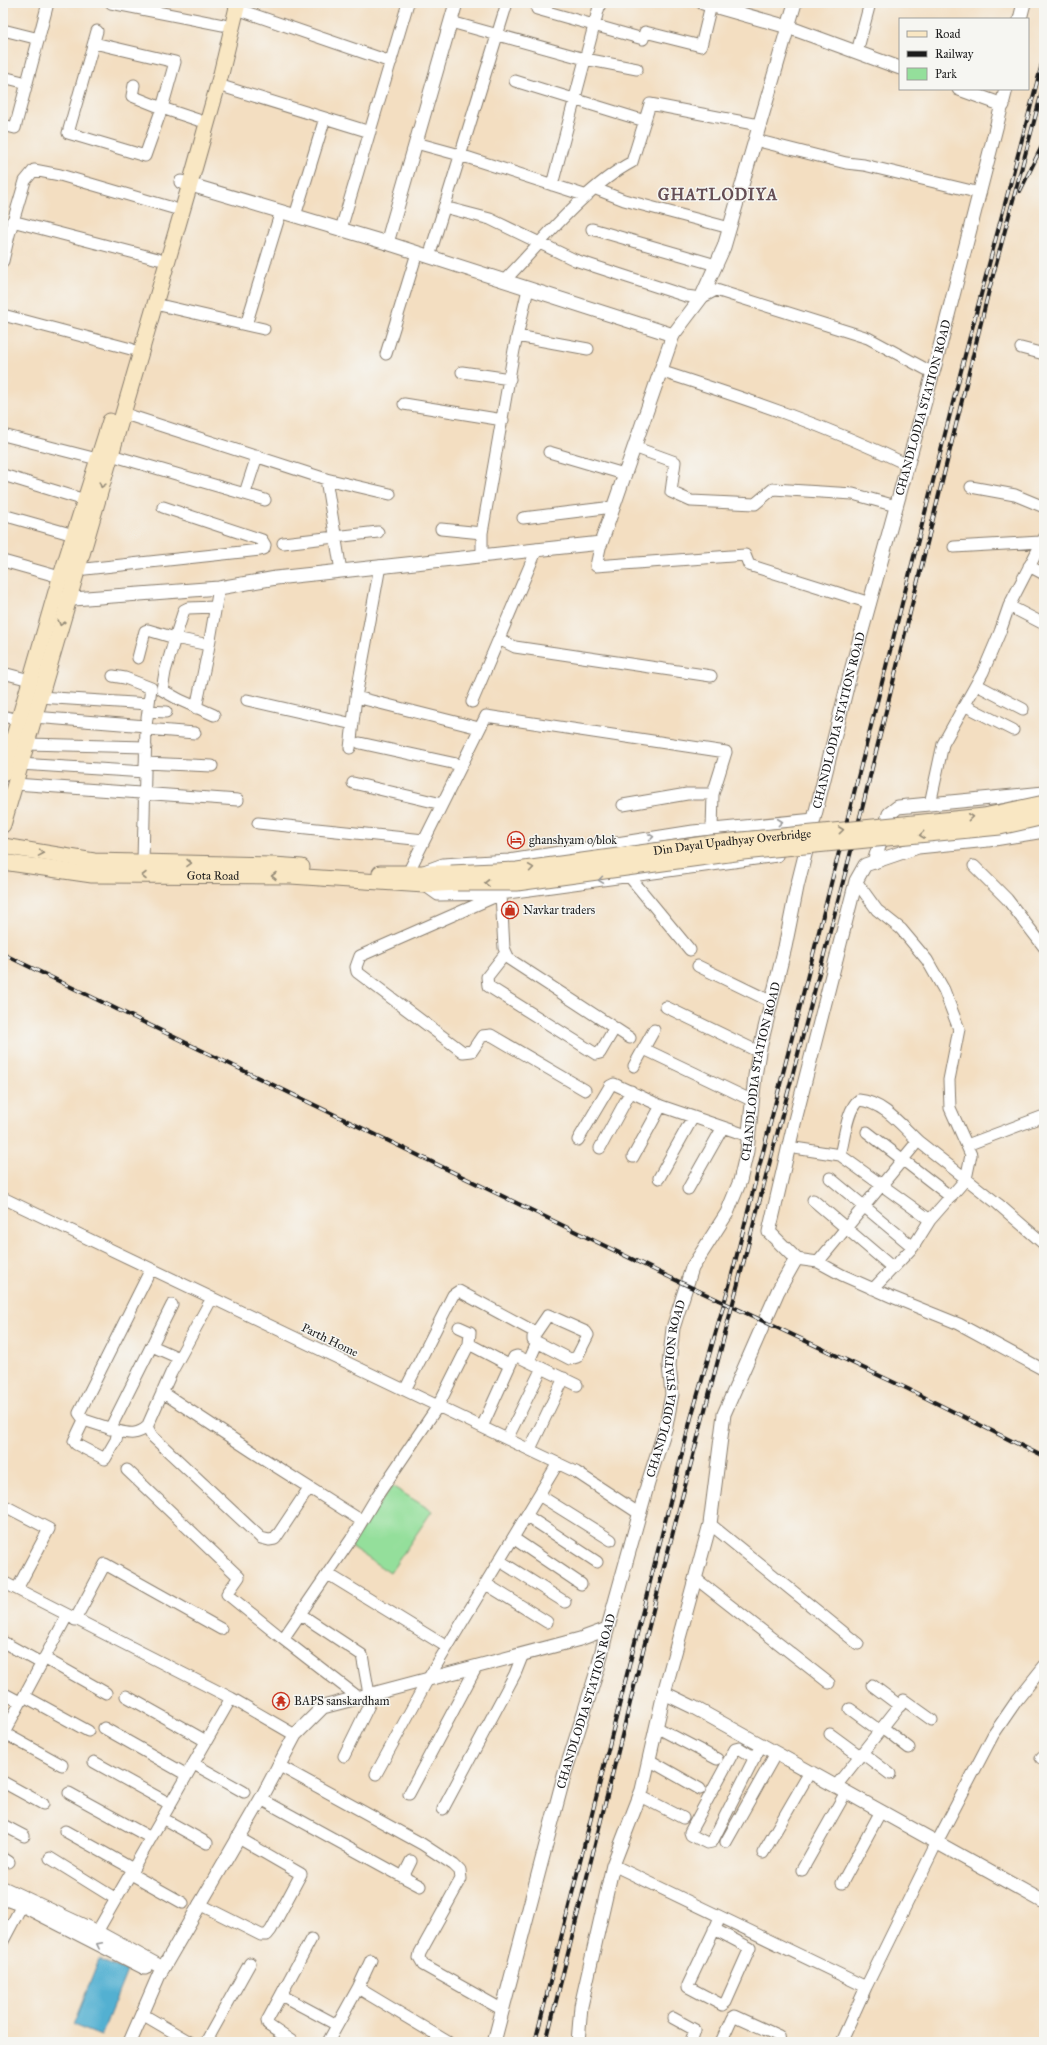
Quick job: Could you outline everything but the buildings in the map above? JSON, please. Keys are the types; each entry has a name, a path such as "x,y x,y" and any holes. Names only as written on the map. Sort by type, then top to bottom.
{"main road":[{"path":"3,825 39,698 60,600 60,577 85,500 106,459 122,413 155,304 186,183 198,120 223,25 235,5"},
{"path":"3,774 30,680 60,600 76,570 106,459 131,349 173,208 186,183 218,85 235,5"},
{"name":"Din Dayal Upadhyay Overbridge","path":"454,878 712,843 984,816 1044,803"},
{"name":"Din Dayal Upadhyay Overbridge","path":"417,877 454,878 516,883 743,852 1000,827 1044,817"},
{"name":"Gota Road","path":"3,846 94,861 274,865 417,877"},
{"name":"Gota Road","path":"3,862 92,874 417,877"}],"street":[{"path":"3,125 15,128 48,3"},
{"path":"111,3 223,25"},
{"path":"341,229 408,3"},
{"path":"387,243 456,3"},
{"path":"386,354 423,255 444,207 507,3"},
{"path":"552,185 600,3"},
{"path":"795,3 724,247 700,298 673,335 601,542 596,566 745,555 749,566 870,603"},
{"path":"857,52 870,3"},
{"path":"1020,18 1024,3"},
{"path":"537,9 643,39 644,32 701,46 707,4 788,28 899,68"},
{"path":"235,5 391,62"},
{"path":"451,22 497,36 585,59 637,69"},
{"path":"3,30 39,39"},
{"path":"94,43 175,62 162,108 145,156 68,133 97,31"},
{"path":"3,77 27,83"},
{"path":"515,81 645,121"},
{"path":"134,85 132,96 198,120"},
{"path":"218,85 370,132"},
{"path":"962,90 1003,105"},
{"name":"CHANDLODIA STATION ROAD","path":"494,2042 533,1889 564,1776 598,1668 607,1629 666,1426 672,1394 669,1365 673,1328 692,1268 727,1213 740,1182 749,1136 759,1052 814,819 870,603 933,373 1006,90"},
{"path":"504,281 587,196 616,171 632,162 650,104 759,125"},
{"path":"295,216 325,118"},
{"path":"755,140 846,163 864,165 980,192"},
{"path":"416,143 460,155 587,196"},
{"path":"3,261 6,234 12,221 25,181 34,170 60,175 173,208"},
{"path":"186,183 387,243 673,335"},
{"path":"596,189 624,200 730,228"},
{"path":"444,207 490,219 575,260 686,296 700,298 716,290 868,338 933,373"},
{"path":"246,324 281,212"},
{"path":"12,221 158,258"},
{"path":"592,230 716,265"},
{"path":"482,555 482,533 517,336 528,289"},
{"path":"155,304 246,324 264,330"},
{"path":"3,315 131,349"},
{"path":"517,336 588,349"},
{"path":"1021,348 1044,354"},
{"path":"660,371 761,404 877,450 908,465"},
{"path":"462,372 510,379"},
{"path":"404,404 503,420"},
{"path":"122,413 326,479 390,494"},
{"path":"3,435 245,493 264,500"},
{"path":"634,448 674,462 671,492 691,501 755,504 773,489 853,494 896,506"},
{"path":"549,452 624,474"},
{"path":"245,493 257,456"},
{"path":"3,475 85,500"},
{"path":"326,479 341,571"},
{"path":"971,487 1014,495 1044,507"},
{"path":"76,570 260,550 264,548 265,545 262,540 163,507"},
{"path":"523,518 613,507"},
{"path":"3,515 74,535"},
{"path":"441,529 482,533"},
{"path":"283,542 378,532"},
{"path":"954,547 1042,540"},
{"path":"930,804 944,744 977,685 1000,632 1009,606 1042,540"},
{"path":"60,600 219,588 276,578 601,542"},
{"path":"472,702 537,549"},
{"path":"3,561 60,577"},
{"path":"380,566 356,697 353,724 355,745 461,765"},
{"path":"1029,566 1044,574"},
{"path":"196,708 219,588"},
{"path":"1009,606 1044,624"},
{"path":"214,715 196,708 162,690 165,672 182,613 188,608 216,607"},
{"path":"138,658 145,631 148,630 175,638 209,645"},
{"path":"499,639 515,647 712,676"},
{"path":"3,673 30,680"},
{"path":"113,676 125,678 151,688 146,728 143,862"},
{"path":"977,685 1023,709"},
{"path":"356,697 479,728"},
{"path":"39,698 148,708 166,712"},
{"path":"247,700 353,724"},
{"path":"966,706 1013,730"},
{"path":"3,716 19,720"},
{"path":"417,877 424,840 486,716 726,752 713,794 712,829"},
{"path":"34,717 195,733"},
{"path":"27,744 146,747"},
{"path":"20,764 145,767 212,766"},
{"path":"353,783 442,804"},
{"path":"15,784 238,800"},
{"path":"874,862 889,814 898,807 1044,793"},
{"path":"623,805 687,794 713,794"},
{"path":"417,877 443,864 509,860 712,829 814,819"},
{"path":"258,823 424,840"},
{"path":"1044,831 988,840 918,848 865,865 856,881 788,1147 769,1232 796,1259 818,1262 873,1289 958,1324 1044,1370"},
{"path":"626,841 629,876 690,950"},
{"path":"417,877 438,895 501,894 806,852"},
{"path":"974,866 1007,899 1044,947"},
{"path":"856,881 877,910 901,929 927,960 944,990 959,1029 949,1080 950,1108 971,1155 966,1179 930,1220 913,1247 873,1289"},
{"path":"501,894 505,954 509,959 614,1029 630,1038"},
{"path":"501,894 360,956 356,967 357,972 360,976 463,1052 472,1051 482,1036 491,1035 585,1090"},
{"path":"505,954 487,977 488,986 596,1054 600,1053 614,1029"},
{"path":"698,966 772,1002"},
{"path":"666,1007 759,1052"},
{"path":"634,1066 654,1030"},
{"path":"644,1049 753,1102"},
{"path":"578,1140 610,1086 617,1084 662,1106 749,1136"},
{"path":"600,1148 631,1091"},
{"path":"840,1155 851,1110 859,1100 874,1105 892,1115 918,1141 1044,1244"},
{"path":"632,1157 662,1106"},
{"path":"967,1145 1044,1116"},
{"path":"659,1178 694,1117"},
{"path":"688,1189 723,1127"},
{"path":"868,1132 951,1196"},
{"path":"818,1262 918,1141"},
{"path":"788,1147 840,1155 930,1220"},
{"path":"830,1178 865,1205 913,1247"},
{"name":"Parth Home","path":"3,1198 530,1449 576,1472 640,1514"},
{"path":"813,1200 893,1268"},
{"path":"578,2042 581,2006 613,1866 640,1796 664,1693 710,1524 724,1414 778,1291 796,1259"},
{"path":"151,1269 79,1413 84,1420 130,1434 139,1433 147,1427 179,1358 212,1298"},
{"path":"405,1390 454,1295 459,1291 533,1330"},
{"path":"84,1420 74,1441 76,1444 103,1459 108,1457 114,1430 172,1305"},
{"path":"548,1314 586,1332 588,1335 577,1357 574,1359 570,1359 537,1343 533,1340 533,1337 548,1314"},
{"path":"283,1639 328,1574 377,1496 438,1406 469,1344 470,1332 459,1327"},
{"path":"529,1362 537,1343"},
{"path":"469,1344 507,1364 511,1363"},
{"path":"152,1346 179,1358"},
{"path":"482,1427 514,1357 518,1356 577,1385"},
{"path":"508,1439 542,1368"},
{"path":"530,1449 564,1378"},
{"path":"162,1392 362,1521"},
{"path":"147,1427 152,1436 262,1538 269,1540 275,1539 310,1488"},
{"path":"376,1774 428,1679 558,1463"},
{"path":"127,1470 239,1578 227,1594 283,1639 364,1696"},
{"path":"539,1496 611,1540"},
{"path":"3,1505 49,1528 17,1589"},
{"path":"527,1516 597,1562"},
{"path":"710,1524 858,1644"},
{"path":"513,1538 581,1584"},
{"path":"500,1561 565,1602"},
{"path":"62,1765 5,1728 43,1661 105,1564 221,1629"},
{"path":"328,1574 447,1647"},
{"path":"695,1578 829,1683"},
{"path":"3,1582 71,1618 231,1698 295,1735"},
{"path":"486,1584 547,1622"},
{"path":"300,1614 362,1655 364,1696 368,1711 344,1756"},
{"path":"130,2042 161,1971 237,1837 261,1799 295,1735 323,1707 580,1639 607,1629"},
{"path":"3,1642 106,1693"},
{"path":"443,1809 515,1674 523,1654"},
{"path":"409,1794 477,1666"},
{"path":"841,2042 866,1987 937,1842 993,1735 1017,1700 1044,1666"},
{"path":"872,1685 900,1706"},
{"path":"3,1693 22,1699 88,1731"},
{"path":"664,1693 776,1753 1044,1902"},
{"path":"126,1696 206,1741"},
{"path":"97,1932 231,1698"},
{"path":"802,1870 841,1789 861,1755 904,1700 932,1720"},
{"path":"850,1709 909,1748"},
{"path":"656,1727 717,1760"},
{"path":"104,1728 187,1775"},
{"path":"830,1734 890,1774"},
{"path":"755,1758 739,1748 735,1749 690,1832 691,1835 707,1843 712,1842 755,1758 761,1745"},
{"path":"726,1842 776,1753"},
{"path":"649,1760 700,1789"},
{"path":"94,1762 170,1804"},
{"path":"194,1764 244,1792"},
{"path":"278,1765 422,1844 460,1871 461,1879 420,1952 419,1958 423,1965 503,2010"},
{"path":"763,1853 810,1772"},
{"path":"3,1782 44,1804"},
{"path":"69,1793 151,1838"},
{"path":"640,1796 684,1818"},
{"path":"261,1799 420,1886"},
{"path":"842,1883 881,1811"},
{"path":"162,1818 207,1843"},
{"path":"3,1825 24,1836"},
{"path":"65,1831 183,1903"},
{"path":"199,1904 261,1935 267,1935 271,1930 301,1874 237,1837"},
{"path":"50,1858 116,1899"},
{"path":"403,1877 411,1861"},
{"path":"613,1866 866,1987"},
{"path":"3,1888 97,1932 161,1971"},
{"path":"3,1898 22,1905 161,1971"},
{"path":"3,1940 22,1905"},
{"path":"714,1929 750,1948 726,2002 722,2005 688,1987 714,1929 720,1917"},
{"path":"293,2042 268,2025 267,2021 311,1939"},
{"path":"328,2042 358,1988 371,1960"},
{"path":"206,2042 250,1963"},
{"path":"358,1988 448,2042"},
{"path":"281,1995 338,2025"},
{"path":"142,2014 190,2042"},
{"path":"725,2041 732,2018 735,2016 779,2036 780,2042"},
{"path":"673,2018 695,2030 691,2042"}],"green space":[{"path":"392,1486 432,1511 390,1573 350,1546"}],"water":[{"path":"99,1960 127,1971 101,2036 73,2025"}],"railway":[{"path":"535,2042 691,1418 729,1286 964,359 1044,56"},
{"path":"546,2042 660,1582 862,809 988,294 1044,84"},
{"path":"1020,191 1044,142"},
{"path":"3,954 667,1276 908,1389 1044,1457"}],"place":[{"name":"ghanshyam o/blok","path":"516,840"},
{"name":"Navkar traders","path":"510,910"},
{"name":"BAPS sanskardham","path":"281,1701"}],"district":[{"name":"GHATLODIYA","path":"718,194"}]}
